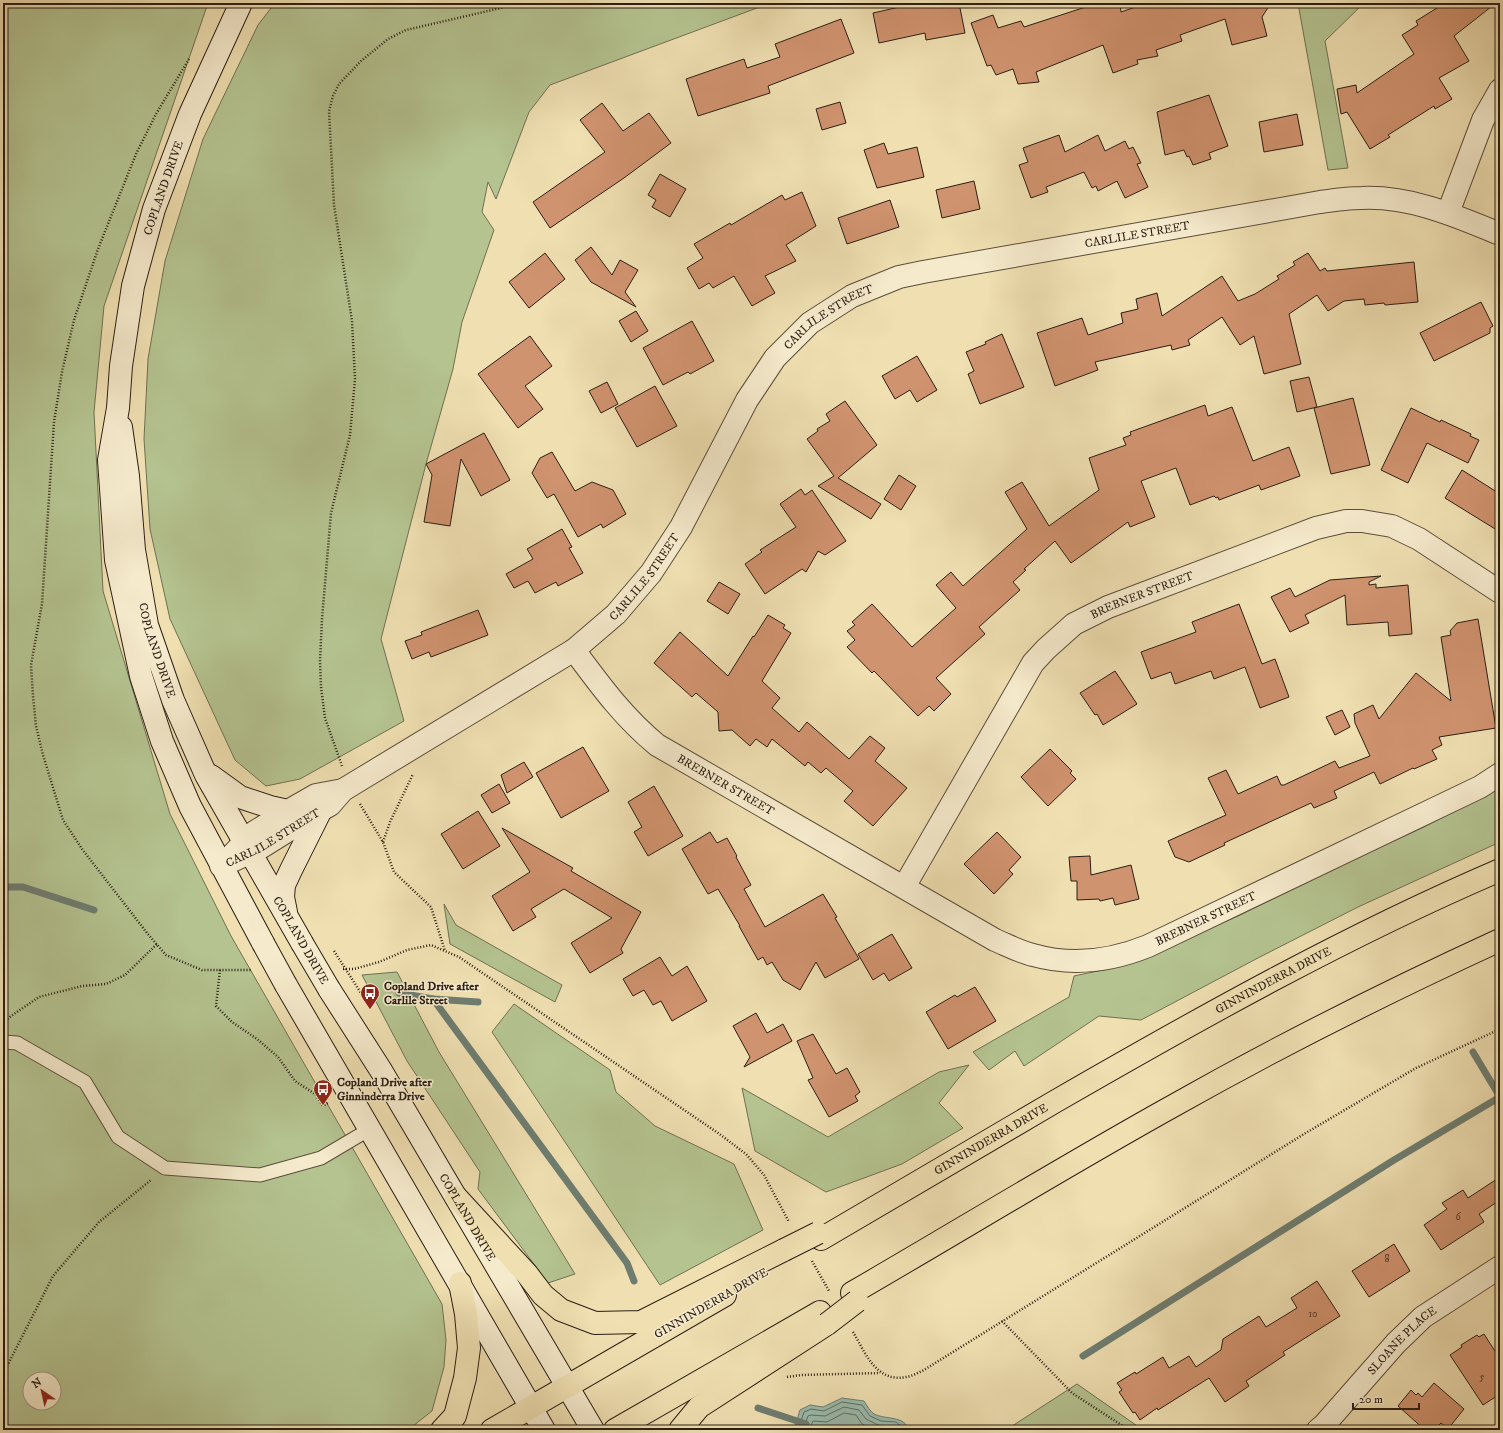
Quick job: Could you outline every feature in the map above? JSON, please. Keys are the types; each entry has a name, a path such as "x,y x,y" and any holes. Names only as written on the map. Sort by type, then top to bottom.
{"main road":[{"name":"GINNINDERRA DRIVE","path":"492,1430 786,1254 895,1195 1158,1042 1266,982 1378,926 1500,870"},
{"path":"680,1430 699,1407 823,1318 932,1247 1172,1106 1275,1050 1394,989 1500,940"},
{"path":"456,1197 527,1274 543,1294 561,1310 595,1323 640,1322 786,1254"},
{"path":"442,1430 455,1416 465,1378 469,1348 466,1314 460,1283"},
{"path":"615,1430 823,1318"}],"street":[{"name":"COPLAND DRIVE","path":"238,9 190,114 154,209 133,286 121,366 118,408 116,560 140,676 162,740 190,806 221,866 286,985 544,1430"},
{"path":"1448,213 1483,120 1500,90"},
{"name":"CARLILE STREET","path":"221,866 248,847 330,804 354,794 574,650 616,614 652,573 681,527 747,400 775,358 810,323 852,296 899,277 923,272 1320,202 1363,198 1406,202 1448,213 1500,234"},
{"name":"COPLAND DRIVE","path":"118,460 147,625 173,700 204,771 329,989 382,1072 593,1430"},
{"name":"BREBNER STREET","path":"904,887 1033,663 1074,624 1108,607 1316,528 1346,521 1362,521 1392,526 1420,539 1500,592"},
{"name":"BREBNER STREET","path":"574,650 606,694 638,730 657,745 995,940 1032,955 1071,962 1091,961 1130,953 1148,946 1480,787 1500,774"},
{"path":"204,771 240,797 288,811"},
{"name":"CARLILE STREET","path":"248,847 253,833 288,811 316,796 354,794"},
{"path":"287,916 283,897 284,885 290,870 321,810"},
{"name":"SLOANE PLACE","path":"1318,1430 1396,1343 1423,1317 1500,1267"}],"lane":[{"path":"3,1042 17,1043 86,1082 118,1137 166,1168 260,1175 321,1158 370,1129"}],"path":[{"path":"445,952 431,907 394,872 383,842 354,794 325,718 321,687 320,661 322,618 331,514 350,435 355,379 352,321 334,204 329,111 333,96 339,84 361,61 388,39 406,30 501,8 514,3"},
{"path":"191,55 156,114 136,154 98,249 74,320 62,372 54,422 42,604 32,665 33,696 36,726 43,755 63,820 82,849 156,944 166,955 202,970 260,970"},
{"path":"383,842 390,822 414,771"},
{"path":"354,794 354,808"},
{"path":"3,1023 39,998 82,986 106,984 125,976 156,944"},
{"path":"330,945 368,1004"},
{"path":"338,969 354,969 378,962 407,950 431,945 465,962 718,1133 746,1154 764,1175 792,1228"},
{"path":"220,970 216,1006 232,1022 257,1039 278,1057 295,1081 315,1094 323,1106"},
{"path":"786,1378 801,1376 881,1373 894,1377 906,1378 924,1370 1304,1134 1409,1072 1500,1029"},
{"path":"3,1374 53,1276 99,1222 166,1168"},
{"path":"812,1260 831,1293"},
{"path":"1002,1321 1072,1393 1129,1430"},
{"path":"850,1326 874,1367 881,1373"}],"green space":[{"path":"3,3 208,3 104,306 94,412 103,591 170,814 231,936 442,1304 446,1340 444,1367 432,1411 408,1430 3,1430"},
{"path":"275,3 787,3 757,8 550,85 529,112 496,199 488,182 482,212 494,230 462,322 453,369 426,464 381,639 404,721 300,779 266,786 235,760 170,619 150,529 144,439 148,359 165,261 203,139 258,25"},
{"path":"1298,3 1364,3 1325,41 1348,168 1328,170"},
{"path":"1500,788 1500,842 1358,907 1141,1020 1099,1016 1024,1066 1015,1051 989,1070 973,1052 1069,997 1074,976 1126,965 1238,916 1335,868 1422,828"},
{"path":"444,904 456,925 562,985 555,1002 450,944"},
{"path":"397,972 439,1052 575,1274 548,1283 478,1189 480,1172 407,1061 362,975"},
{"path":"514,1004 610,1070 616,1092 655,1126 734,1164 763,1230 660,1285 492,1032"},
{"path":"969,1065 939,1103 963,1128 902,1164 826,1192 755,1151 742,1088 828,1137 939,1072"},
{"path":"1077,1384 1143,1430 1006,1430"}],"water":[{"path":"842,1398 864,1401 874,1414 899,1420 907,1425 909,1430 794,1430 800,1410 810,1405 823,1407"}],"building":[{"path":"917,3 959,3 965,33 926,40 925,33 879,43 873,13"},
{"path":"1098,3 1120,3 1121,12 1147,3 1271,3 1262,17 1267,36 1232,45 1225,19 1180,35 1182,41 1156,50 1158,56 1137,60 1138,64 1113,73 1103,45 1036,72 1039,82 1018,84 1013,69 996,75 991,65 987,66 971,23 993,15 998,28 1021,21 1024,27"},
{"path":"1445,3 1496,3 1454,36 1469,61 1439,78 1452,99 1435,109 1434,106 1388,135 1390,137 1370,149 1347,112 1341,114 1337,89 1356,85 1357,93 1414,54 1402,35 1418,25 1416,21"},
{"path":"841,19 854,53 768,86 770,93 698,116 686,79 744,59 747,68 780,57 775,44"},
{"path":"1209,95 1228,146 1209,153 1211,159 1193,165 1189,156 1187,157 1184,150 1165,155 1157,112"},
{"path":"840,102 846,123 822,130 816,109"},
{"path":"602,103 623,131 649,113 671,143 624,178 550,228 533,202 605,152 580,120"},
{"path":"1297,114 1303,145 1264,152 1259,122"},
{"path":"1059,135 1065,152 1098,135 1105,151 1125,141 1129,149 1133,147 1141,163 1137,164 1148,187 1125,198 1117,181 1098,191 1096,186 1092,188 1084,172 1046,187 1048,192 1031,198 1019,165 1028,162 1023,148"},
{"path":"884,143 888,154 917,147 924,177 877,188 864,150"},
{"path":"660,174 686,189 670,217 652,207 656,200 648,195"},
{"path":"974,181 980,209 942,218 936,190"},
{"path":"802,192 816,226 786,245 796,261 765,276 775,293 752,306 734,276 713,288 709,283 699,289 687,268 703,258 694,244 730,223 731,225 782,195 785,200"},
{"path":"890,200 899,227 847,244 838,218"},
{"path":"591,247 612,275 620,260 638,270 625,292 636,307 591,282 575,260"},
{"path":"545,253 565,279 529,308 509,282"},
{"path":"1308,253 1320,271 1325,268 1327,271 1414,262 1418,302 1365,305 1364,299 1344,301 1328,311 1317,295 1289,314 1301,364 1264,374 1254,336 1240,345 1222,317 1188,340 1190,345 1172,350 1171,345 1095,362 1098,370 1055,386 1037,333 1082,318 1088,335 1123,323 1121,313 1138,309 1136,299 1157,293 1162,316 1222,276 1238,301 1255,294 1279,279 1277,276 1295,265 1293,262"},
{"path":"1481,302 1493,326 1490,328 1490,333 1434,361 1420,333"},
{"path":"636,311 648,331 631,342 619,321"},
{"path":"692,321 714,361 690,374 688,372 663,385 643,348"},
{"path":"1002,334 1024,387 980,404 968,374 974,371 966,352 986,344 985,342"},
{"path":"530,336 552,366 525,386 543,409 518,428 478,374"},
{"path":"917,356 937,390 917,402 910,390 895,399 882,376"},
{"path":"1309,377 1317,407 1297,412 1290,381"},
{"path":"607,382 618,404 601,413 589,391"},
{"path":"655,386 677,426 637,447 615,408"},
{"path":"1353,398 1370,465 1331,474 1314,408"},
{"path":"845,401 877,445 838,478 881,504 871,519 818,486 834,476 807,439 818,431 817,429 830,421 826,414"},
{"path":"1205,405 1208,416 1232,407 1253,461 1289,447 1300,476 1261,490 1259,485 1219,500 1218,497 1216,498 1214,496 1190,505 1176,468 1141,481 1155,517 1130,527 1128,522 1071,563 1055,541 1024,569 1026,570 1013,582 1020,590 979,627 985,634 936,678 951,694 934,711 929,706 918,716 874,671 872,673 847,647 855,640 847,631 855,625 852,622 872,604 912,647 956,608 936,585 951,572 963,586 1027,529 1005,492 1022,482 1049,526 1099,490 1089,458 1126,445 1123,438 1131,435 1130,432"},
{"path":"1411,408 1440,422 1441,420 1471,434 1470,436 1479,440 1468,463 1427,443 1408,483 1381,470"},
{"path":"484,433 510,480 481,496 461,459 450,526 424,522 432,475 426,464"},
{"path":"552,452 575,491 592,482 613,490 626,514 603,528 601,524 578,537 554,494 547,498 532,473 540,458"},
{"path":"1462,470 1500,494 1500,532 1445,498"},
{"path":"899,475 916,486 901,510 884,499"},
{"path":"801,489 805,495 812,490 846,541 825,555 818,551 806,572 802,569 765,594 745,564 762,552 760,550 796,527 780,504"},
{"path":"562,529 572,547 569,548 583,573 558,586 556,582 535,593 528,581 514,588 506,574 533,559 527,549"},
{"path":"1381,576 1369,582 1369,585 1376,584 1376,588 1408,585 1412,634 1389,636 1388,622 1347,625 1345,595 1305,615 1309,623 1290,632 1271,597 1290,588 1295,597 1330,580"},
{"path":"719,582 740,594 728,614 707,601"},
{"path":"1239,604 1262,664 1275,659 1289,697 1260,708 1245,667 1214,679 1211,671 1175,684 1171,672 1151,679 1141,652 1196,632 1192,622"},
{"path":"478,610 488,635 431,657 429,652 412,659 405,641 422,635 421,632"},
{"path":"768,615 785,625 783,628 791,633 762,681 780,698 772,708 799,732 807,722 849,759 870,736 885,748 875,761 907,788 873,826 844,801 853,791 826,768 821,773 808,762 805,766 772,739 767,747 756,739 750,746 732,730 719,731 718,712 696,693 692,697 654,663 680,632 728,676"},
{"path":"1478,619 1496,728 1439,737 1442,745 1432,750 1437,759 1414,769 1413,768 1380,784 1374,772 1334,791 1337,798 1314,808 1311,803 1224,843 1225,845 1189,862 1175,857 1168,841 1226,815 1208,778 1226,770 1238,794 1277,776 1281,785 1284,785 1335,761 1339,768 1370,756 1355,723 1354,714 1373,705 1379,719 1416,673 1451,701 1441,637 1451,635 1450,631 1457,623"},
{"path":"1115,671 1137,704 1103,725 1097,714 1095,715 1080,693"},
{"path":"1342,710 1350,727 1335,735 1326,717"},
{"path":"583,747 609,791 561,818 536,773"},
{"path":"1050,749 1072,771 1070,773 1076,779 1048,806 1021,777"},
{"path":"524,762 533,777 507,793 501,775"},
{"path":"499,784 510,803 492,813 481,795"},
{"path":"654,786 683,836 648,856 634,832 642,827 628,802"},
{"path":"478,811 500,846 463,869 441,834"},
{"path":"502,828 573,868 571,871 641,912 621,949 623,953 590,973 571,943 612,918 564,889 531,909 536,917 513,931 492,896 530,872"},
{"path":"710,832 717,843 727,838 751,885 744,889 765,927 823,894 859,959 825,978 816,962 800,990 783,980 772,962 767,965 763,957 758,960 718,889 708,894 682,849"},
{"path":"997,832 1021,857 1009,870 1013,874 994,894 964,864"},
{"path":"1090,856 1091,875 1131,865 1139,899 1115,905 1113,898 1100,901 1099,899 1077,900 1077,881 1071,881 1069,857"},
{"path":"892,934 912,968 889,981 884,973 873,980 858,954"},
{"path":"660,957 672,976 687,966 707,1001 672,1021 661,1001 653,1005 644,990 633,996 623,979"},
{"path":"975,987 996,1021 948,1049 926,1012 955,995 957,997"},
{"path":"756,1013 767,1033 783,1024 792,1041 744,1067 750,1057 733,1026"},
{"path":"813,1034 836,1074 847,1068 860,1092 855,1096 858,1101 829,1117 808,1080 813,1078 797,1041"},
{"path":"1500,1177 1500,1200 1479,1214 1484,1222 1441,1250 1424,1225 1447,1209 1442,1203 1463,1190 1468,1198"},
{"path":"1394,1244 1410,1271 1369,1297 1352,1271"},
{"path":"1317,1281 1340,1316 1283,1352 1285,1355 1246,1381 1249,1386 1225,1402 1209,1378 1158,1410 1157,1408 1140,1420 1135,1412 1133,1413 1119,1392 1122,1390 1117,1383 1135,1372 1136,1374 1163,1357 1169,1368 1189,1356 1196,1367 1221,1350 1223,1339 1259,1316 1266,1327 1297,1308 1291,1298"},
{"path":"1484,1334 1500,1359 1500,1394 1483,1405 1450,1355 1462,1347 1461,1345 1477,1335 1479,1337"},
{"path":"1434,1383 1464,1409 1448,1429 1441,1423 1434,1430 1425,1430 1398,1406 1411,1390 1416,1395 1418,1393 1422,1397"}],"waterway":[{"path":"3,887 23,887 94,910"},
{"path":"399,993 433,999 627,1263 634,1281"},
{"path":"433,999 478,1002"},
{"path":"1473,1052 1500,1097"},
{"path":"1083,1356 1394,1160 1500,1097"},
{"path":"758,1408 806,1424"}],"place":[{"name":"Copland Drive after Carlile Street","path":"370,1010"},
{"name":"Copland Drive after Ginninderra Drive","path":"323,1106"}]}
